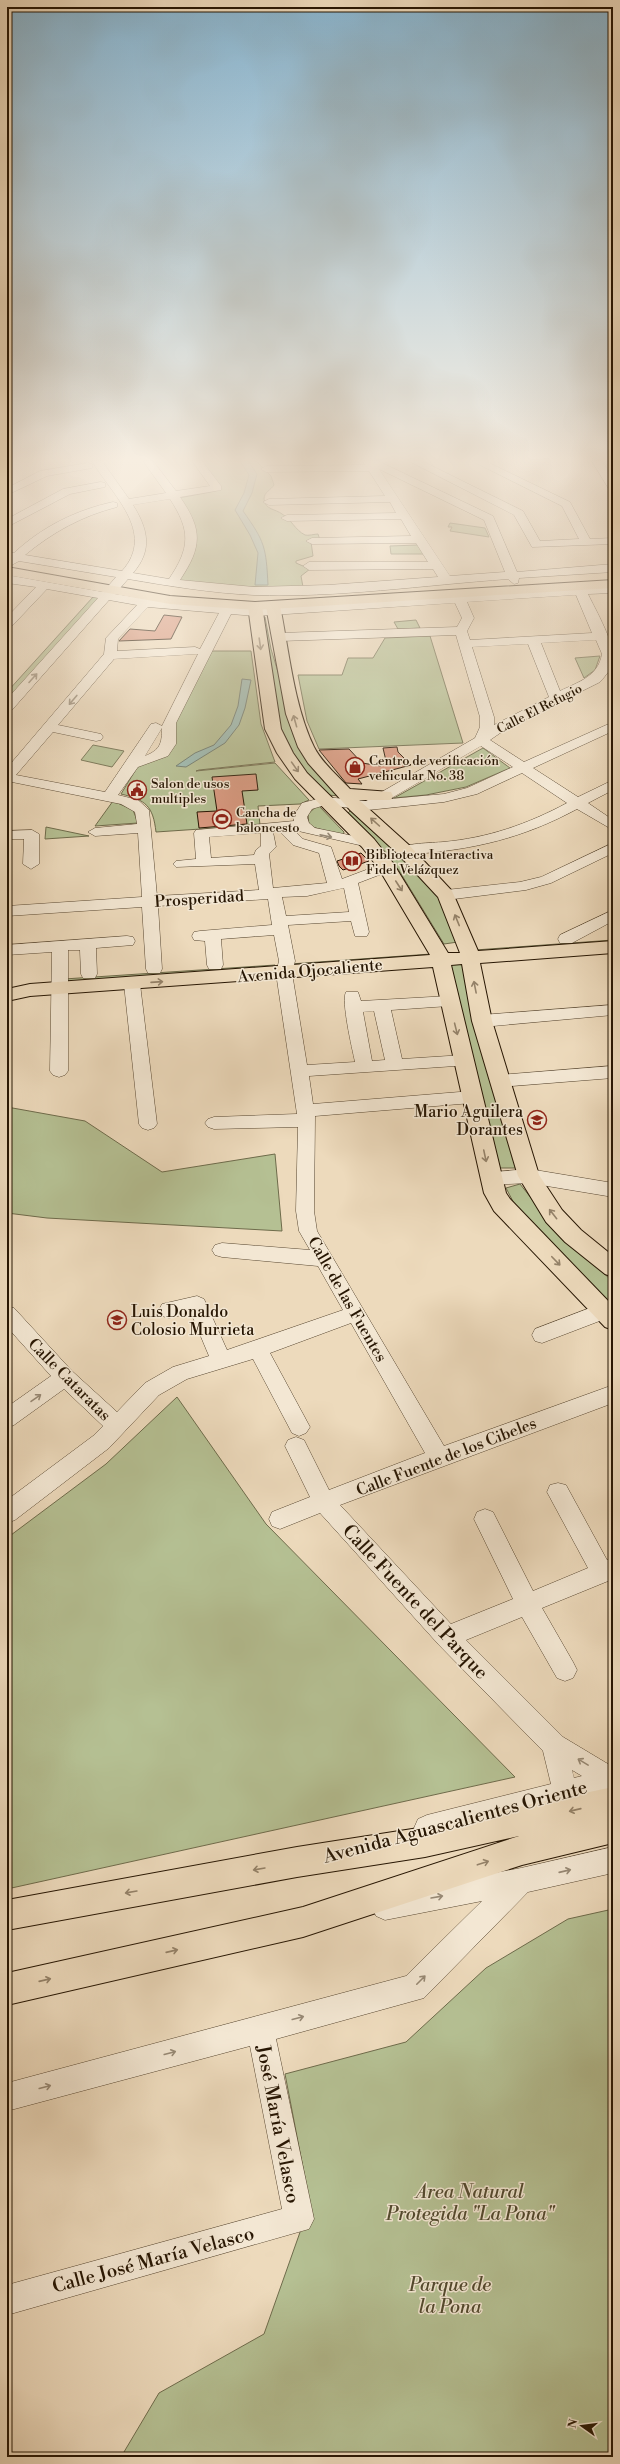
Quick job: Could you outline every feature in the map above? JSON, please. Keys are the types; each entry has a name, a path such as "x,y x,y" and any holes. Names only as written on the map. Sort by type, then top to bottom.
{"main road":[{"path":"71,576 170,600 255,609 546,591 613,584"},
{"path":"109,585 228,595 296,596 540,576"},
{"path":"197,587 228,595"},
{"path":"296,596 328,589"},
{"path":"255,609 273,728 285,753 301,776 368,843 387,867 440,955 449,1001 490,1178 502,1205 608,1316"},
{"path":"274,609 299,733 314,760 404,850 446,895 468,952 482,1021 530,1176 554,1216 573,1236 613,1268"},
{"path":"357,802 385,796"},
{"name":"Avenida Ojocaliente","path":"7,983 59,982 132,984 286,967 440,955 566,939 613,936"},
{"name":"Avenida Ojocaliente","path":"468,952 613,947"},
{"name":"Avenida Ojocaliente","path":"7,995 89,974 215,966 286,967"},
{"name":"Avenida Aguascalientes Oriente","path":"7,1915 297,1862 425,1842 613,1787"},
{"path":"8,1990 303,1922 522,1850 613,1828"}],"street":[{"path":"7,707 109,585 114,576"},
{"path":"34,658 118,576"},
{"path":"172,583 177,576"},
{"path":"444,576 446,580"},
{"path":"7,579 45,585 172,583 197,587 254,591 328,589 446,580 513,578"},
{"path":"7,624 45,585"},
{"path":"109,585 145,603 226,611 255,609"},
{"path":"274,609 460,600 546,591 581,592 613,590"},
{"name":"Calle El Refugio","path":"357,802 385,796 481,740 501,726 595,679 604,670 608,654 581,592"},
{"path":"460,600 468,618 461,631 487,717 487,727 481,740 613,826"},
{"path":"118,655 112,638 145,603"},
{"path":"133,764 151,759 163,753 169,744 169,723 226,611"},
{"path":"280,637 461,631"},
{"path":"465,644 601,636"},
{"path":"533,640 556,698"},
{"path":"118,655 165,662 170,652 195,651"},
{"path":"118,655 91,679 7,777 109,797 133,803 142,810 146,828 154,970"},
{"path":"302,826 300,817 307,806 325,800 357,802 458,795 524,768 613,726"},
{"path":"50,727 96,737"},
{"path":"109,797 133,764 156,727"},
{"path":"404,850 441,848 494,838 528,826 613,784"},
{"path":"204,863 201,833 302,826 321,835 368,843"},
{"path":"95,832 146,828"},
{"path":"284,828 298,842 326,850 358,916 361,932"},
{"path":"7,835 32,834 31,864"},
{"path":"181,864 262,859 261,852 269,847 267,834"},
{"path":"446,895 521,887 546,880 613,847"},
{"name":"Calle de las Fuentes","path":"262,859 266,889 275,898 280,925 307,1116 305,1211 308,1231 439,1457"},
{"name":"Prosperidad","path":"7,911 271,893 343,884 387,867"},
{"path":"566,939 613,915"},
{"path":"215,966 206,936 280,925 358,916"},
{"path":"7,950 127,941"},
{"path":"88,944 89,974"},
{"path":"59,1071 60,946"},
{"path":"132,984 148,1124"},
{"path":"364,1066 353,1002 381,1005 449,1001"},
{"path":"381,1005 395,1064"},
{"path":"482,1021 613,1010"},
{"path":"300,1071 395,1064 464,1061"},
{"path":"500,1081 613,1072"},
{"path":"214,1122 244,1122 307,1116 472,1097"},
{"path":"490,1178 530,1176 613,1190"},
{"path":"222,1250 323,1259"},
{"path":"169,1310 197,1304 222,1361"},
{"path":"7,1513 101,1442 152,1389 180,1373 258,1349 356,1313"},
{"path":"542,1335 608,1316"},
{"name":"Calle Cataratas","path":"9,1319 65,1377 118,1426"},
{"name":"Calle Fuente del Parque","path":"258,1349 297,1436 324,1503 447,1637 554,1744 613,1787"},
{"path":"7,1419 65,1377"},
{"name":"Calle Fuente de los Cibeles","path":"280,1519 439,1457 613,1394"},
{"path":"447,1637 607,1570 558,1492"},
{"path":"485,1519 527,1603 565,1670"},
{"path":"554,1744 565,1792"},
{"name":"Avenida Aguascalientes Oriente","path":"297,1862 565,1792 613,1787"},
{"path":"303,1922 521,1881 613,1860"},
{"path":"7,2097 260,2028 414,1988 521,1881"},
{"name":"José María Velasco","path":"260,2028 299,2219"},
{"name":"Calle José María Velasco","path":"7,2300 299,2219"}],"green space":[{"path":"181,576 301,576 303,587 249,587 178,581"},
{"path":"93,597 101,598 7,703 7,692"},
{"path":"263,617 265,617 271,649 281,682 293,734 302,752 341,796 327,795 307,775 282,737 277,717"},
{"path":"416,620 420,628 398,629 394,622"},
{"path":"430,636 463,743 319,749 307,721 298,675 342,675 348,658 373,658 385,638"},
{"path":"210,651 251,651 261,724 275,762 196,771 275,763 309,800 300,804 258,806 260,825 156,832 153,816 147,806 137,799 121,794 138,766 164,756 173,723"},
{"path":"600,656 595,670 584,678 575,658"},
{"path":"93,745 124,751 112,767 81,760"},
{"path":"483,748 510,768 466,787 426,795 394,798"},
{"path":"113,801 133,810 138,823 95,826"},
{"path":"318,805 344,832 343,836 309,826 308,814"},
{"path":"350,811 356,811 440,896 458,942 444,944 398,869 348,816 347,814"},
{"path":"46,827 89,836 45,839"},
{"path":"613,940 613,944 476,954 475,950"},
{"path":"431,954 431,957 291,968 290,964"},
{"path":"448,963 462,963 517,1168 499,1168"},
{"path":"275,965 275,970 63,983 64,979"},
{"path":"7,1107 85,1121 162,1172 275,1154 282,1231 47,1218 7,1213"},
{"path":"520,1184 550,1222 613,1282 613,1309 517,1209 506,1188"},
{"path":"177,1397 266,1524 515,1777 7,1889 7,1538 106,1464"},
{"name":"Parque de la Pona","path":"613,1909 613,2457 121,2457 159,2393 264,2334 310,2204 285,2074 406,2042 486,1968 568,1919"}],"water":[{"path":"256,576 267,576 268,585 255,585"},
{"path":"242,679 251,680 245,708 239,725 225,743 186,767 176,766 195,753 214,745 231,725 238,706"}],"building":[{"path":"164,615 182,617 171,639 119,641 130,629 155,631"},
{"name":"Centro de verificación vehicular No. 38","path":"397,747 398,752 411,765 358,779 362,784 346,783 319,750 349,749 362,763 381,766 378,764 386,761 383,748"},
{"path":"256,774 258,790 242,791 247,824 199,828 197,812 217,811 212,777"},
{"name":"Biblioteca Interactiva Fidel Velázquez","path":"361,853 369,861 343,870 339,866 337,861"}],"place":[{"name":"Centro de verificación vehicular No. 38","path":"355,767"},
{"name":"Salon de usos multiples","path":"137,790"},
{"name":"Cancha de baloncesto","path":"222,819"},
{"name":"Biblioteca Interactiva Fidel Velázquez","path":"352,861"},
{"name":"Mario Aguilera Dorantes","path":"537,1120"},
{"name":"Luis Donaldo Colosio Murrieta","path":"117,1320"}],"park label":[{"name":"Area Natural Protegida \"La Pona\"","path":"470,2202"}]}
